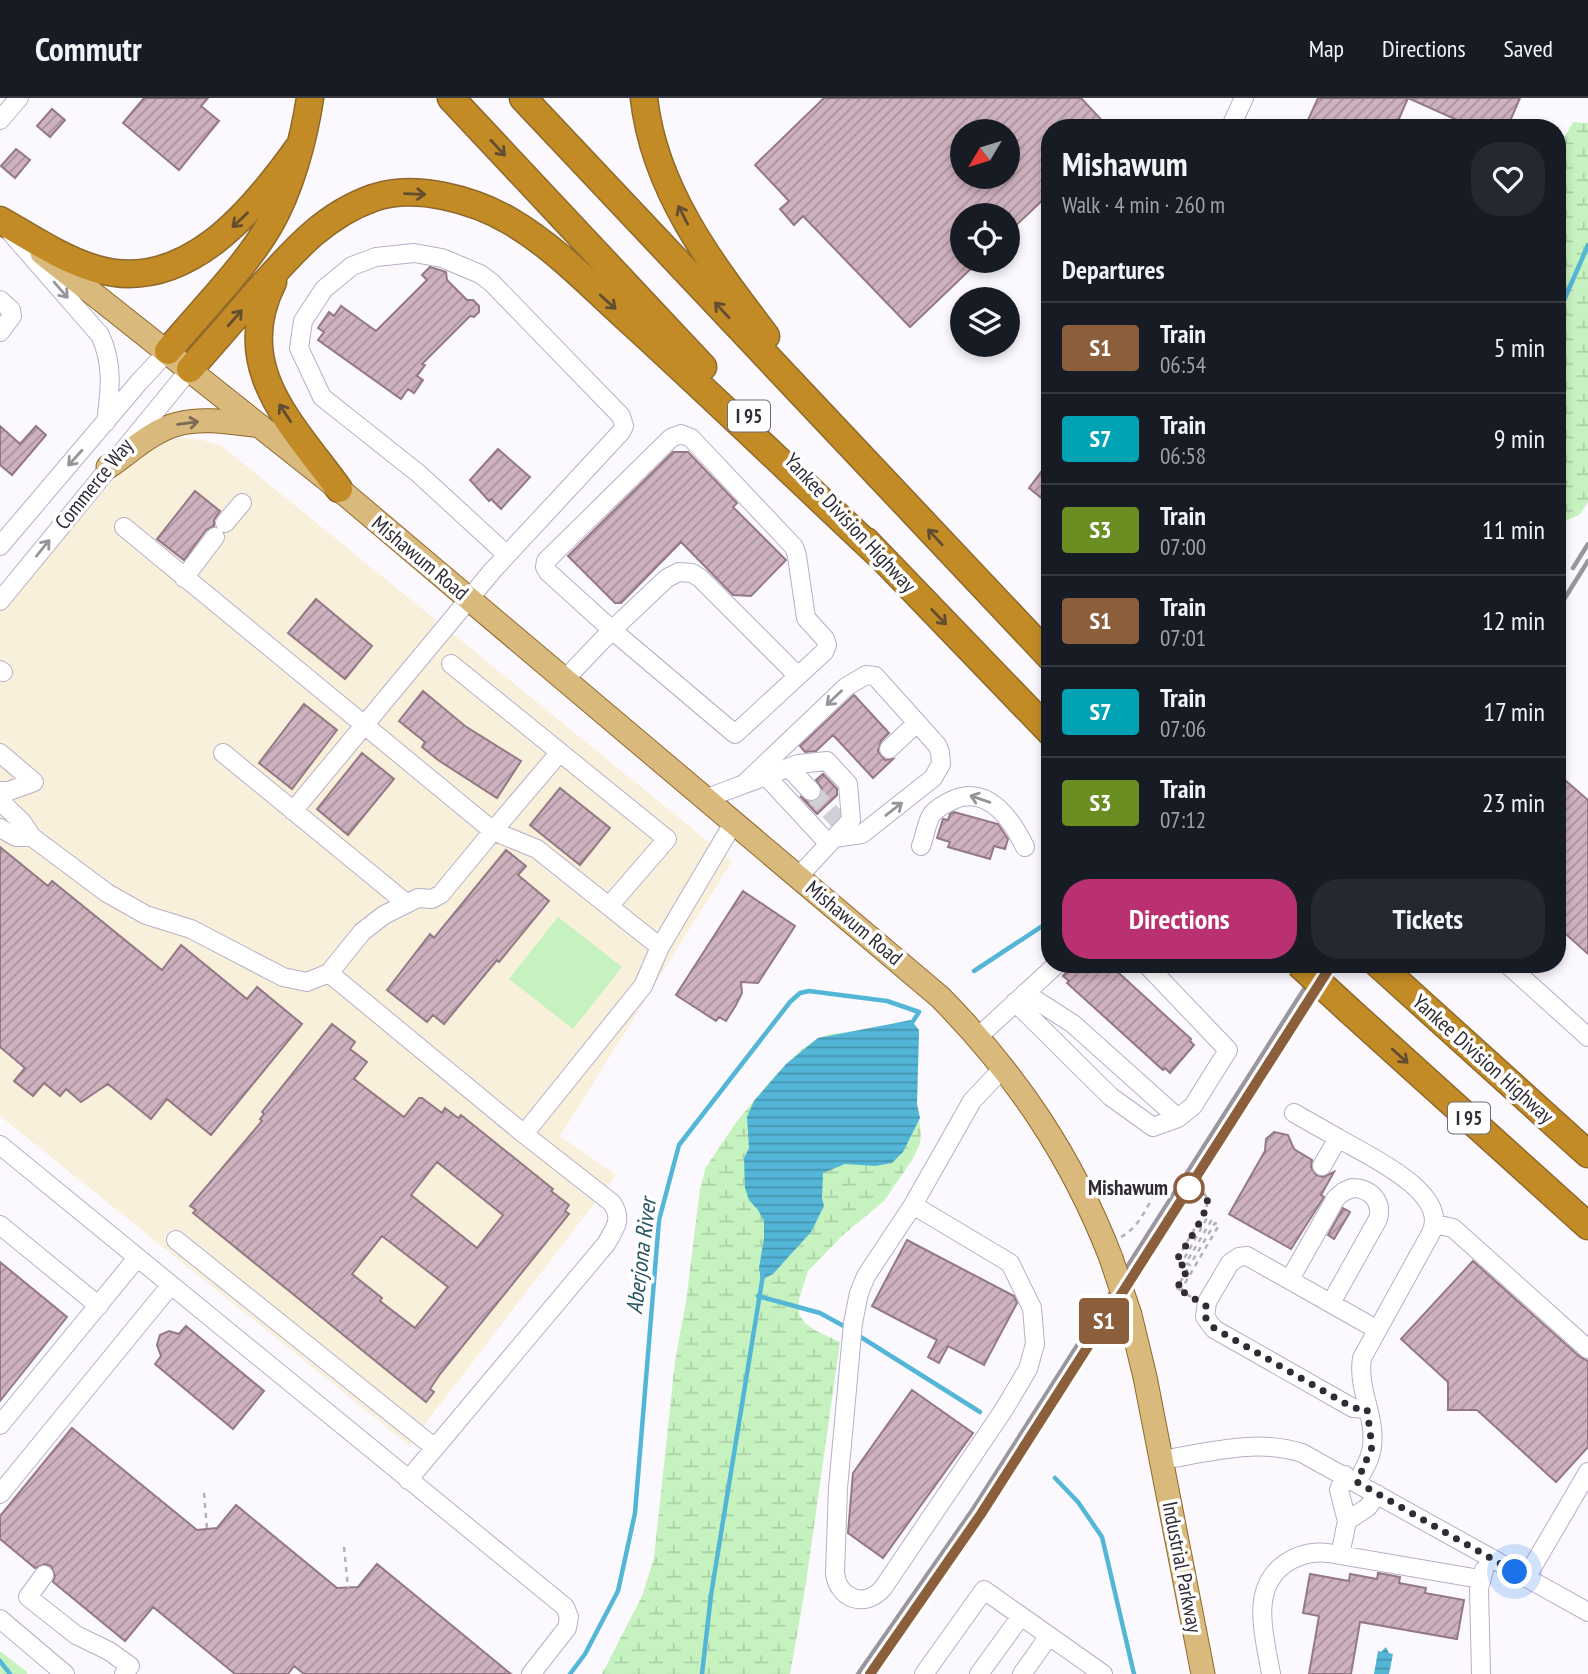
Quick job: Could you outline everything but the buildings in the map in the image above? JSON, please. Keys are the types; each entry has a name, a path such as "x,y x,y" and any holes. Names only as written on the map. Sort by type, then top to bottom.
{"highway":[{"path":"168,351 265,233 283,198 310,98"},
{"name":"Yankee Division Highway","path":"451,98 878,554 1041,723"},
{"name":"I 95","path":"523,98 1041,648"},
{"path":"644,98 646,119 655,150 693,233 721,276 852,449"},
{"path":"0,220 95,269 123,273 154,271 195,254 233,226 259,201 298,148"},
{"path":"190,369 297,246 344,211 377,197 403,193 432,194 465,201 500,215 531,234 878,554"},
{"path":"284,261 262,311 258,339 259,361 270,390 339,489"},
{"name":"I 95","path":"1309,973 1588,1226"},
{"name":"Yankee Division Highway","path":"1387,973 1588,1154"}],"main road":[{"name":"Mishawum Road","path":"0,220 339,489 799,876 940,997 978,1037 1029,1101 1062,1153 1109,1251 1130,1315 1161,1460"},
{"path":"108,467 162,430 176,424 209,420 261,426"},
{"name":"Industrial Parkway","path":"1161,1460 1203,1674"}],"street":[{"path":"0,120 19,98"},
{"path":"1234,119 1244,98"},
{"path":"0,220 100,335 111,372 106,422"},
{"path":"293,811 507,555 624,426 622,417 492,282 480,274 427,254 376,257 352,266 324,289 301,328 299,348 322,397 419,474 507,555"},
{"path":"0,300 9,307 12,314 10,321 0,332"},
{"name":"Commerce Way","path":"0,546 168,351"},
{"name":"Commerce Way","path":"0,601 190,369"},
{"path":"684,434 691,438 796,551 806,618 827,643 825,650 798,676 734,734 548,572 546,561 671,438 684,434"},
{"path":"184,578 242,503"},
{"path":"124,527 493,831 537,849 660,947"},
{"path":"565,679 612,629 667,578 674,573 688,572 700,578 798,676"},
{"path":"451,664 667,839 610,905"},
{"path":"743,785 846,687 866,675 875,676 940,752 941,764 936,775 862,834 831,841"},
{"path":"889,749 917,723"},
{"path":"4,809 22,822 32,837 107,893 146,915 191,929 283,977 307,982 329,973 362,932 406,902 418,898 432,899 441,894 560,752"},
{"path":"0,753 34,782 9,791 0,791"},
{"path":"223,753 406,902"},
{"path":"707,798 798,764 827,761 848,784 851,820 799,876"},
{"path":"789,768 811,791"},
{"path":"766,776 831,841"},
{"path":"921,845 935,811 956,799 971,795 986,800 1006,816 1014,825 1025,847"},
{"path":"524,1134 643,986 660,947 734,822"},
{"path":"0,828 16,837 32,837"},
{"path":"329,973 612,1203 618,1213 617,1225 606,1244 408,1479"},
{"path":"978,1037 1047,973"},
{"path":"1020,997 1111,1097 1153,1127 1178,1118 1193,1106 1228,1050 1155,973"},
{"path":"1517,973 1588,1037"},
{"path":"1020,997 1073,1024 1178,1118"},
{"path":"914,1205 1010,1263 1032,1308 1035,1344 1028,1369 1003,1411 883,1588 875,1596 864,1600 853,1599 843,1593 837,1584 835,1573 838,1488 851,1342 863,1281 914,1205 972,1101 1004,1067"},
{"path":"1294,1113 1397,1173 1426,1197 1434,1209 1435,1224 1361,1362 1372,1447 1351,1478 1339,1490 1347,1521 1340,1555"},
{"path":"1322,1166 1338,1138"},
{"path":"0,1145 567,1610 568,1628 531,1674"},
{"path":"1290,1279 1338,1196 1352,1188 1368,1192 1379,1205 1378,1219 1331,1303"},
{"path":"1435,1224 1453,1228 1588,1349"},
{"path":"0,1225 99,1306"},
{"path":"176,1240 435,1448"},
{"path":"1367,1409 1353,1408 1206,1333 1206,1306 1228,1266 1239,1257 1254,1259 1377,1329"},
{"path":"0,1425 137,1258"},
{"path":"0,1494 170,1286"},
{"path":"1161,1460 1254,1446 1273,1446 1302,1453 1588,1612"},
{"path":"1526,1578 1588,1472"},
{"path":"1347,1521 1368,1507 1377,1494"},
{"path":"1271,1674 1262,1611 1264,1595 1269,1581 1284,1564 1298,1556 1321,1552 1480,1579"},
{"path":"1481,1674 1480,1579 1491,1559"},
{"path":"44,1575 28,1597 76,1635 109,1651 130,1666 124,1674"},
{"path":"924,1674 984,1590 1049,1636 1079,1667 1103,1674"},
{"path":"979,1674 1021,1616"},
{"path":"0,1619 65,1674"},
{"path":"1022,1674 1049,1636"}],"path":[{"path":"1109,1251 1141,1218 1154,1193"},
{"path":"1204,1194 1208,1198 1208,1205 1176,1261 1188,1269 1177,1288 1206,1306"},
{"path":"1181,1264 1207,1218 1211,1220 1186,1263 1190,1265 1215,1223 1219,1225 1181,1290"},
{"path":"204,1493 207,1529"},
{"path":"344,1547 348,1588"}],"shaded area":[{"path":"181,438 203,440 222,446 732,861 560,1136 616,1175 409,1445 0,1116 0,611 130,461 162,442"}],"green space":[{"path":"1573,122 1588,123 1588,502 1579,515 1566,521 1566,134"},
{"path":"558,917 622,967 573,1029 509,979"},
{"path":"911,1020 919,1030 917,1104 920,1144 884,1201 844,1234 808,1271 799,1299 799,1314 804,1322 814,1330 840,1342 806,1583 790,1674 602,1674 642,1596 654,1558 675,1361 686,1302 700,1189 706,1167 737,1121 771,1080 802,1049 818,1038 830,1034"},
{"path":"0,1651 27,1672 27,1674 0,1674"}],"water":[{"path":"911,1020 919,1030 917,1104 920,1118 903,1152 892,1163 875,1166 845,1164 823,1173 824,1206 811,1232 773,1274 761,1280 759,1268 764,1221 749,1200 745,1188 744,1158 749,1148 747,1117 754,1101 786,1064 818,1038"},
{"path":"1386,1647 1389,1653 1393,1654 1389,1674 1374,1674 1378,1651 1381,1652"}],"waterway":[{"name":"Aberjona River","path":"1566,296 1588,245"},
{"name":"Aberjona River","path":"974,971 1041,927"},
{"name":"Aberjona River","path":"570,1674 585,1654 618,1591 635,1513 659,1220 679,1145 790,1002 800,993 809,991 887,1001 919,1012 910,1026"},
{"path":"702,1674 711,1595 763,1275"},
{"path":"758,1296 820,1313 849,1329"},
{"path":"856,1334 980,1412"},
{"path":"1055,1478 1078,1502 1102,1537 1134,1674"},
{"name":"Aberjona River","path":"0,1661 10,1674"}],"tunnel":[{"path":"811,791 844,827"}],"railway":[{"path":"1573,568 1588,544"},
{"path":"1566,596 1588,561"},
{"path":"858,1674 973,1509 1314,973"}],"train":[{"name":"S1","path":"870,1674 981,1514 1326,973"}],"place":[{"name":"Mishawum","path":"1189,1188"}],"route":[{"path":"1189,1188 1207,1195 1208,1202 1205,1212 1176,1261 1188,1269 1177,1288 1206,1306 1205,1317 1214,1328 1353,1408 1367,1409 1373,1437 1372,1447 1357,1482 1515,1572"}]}
